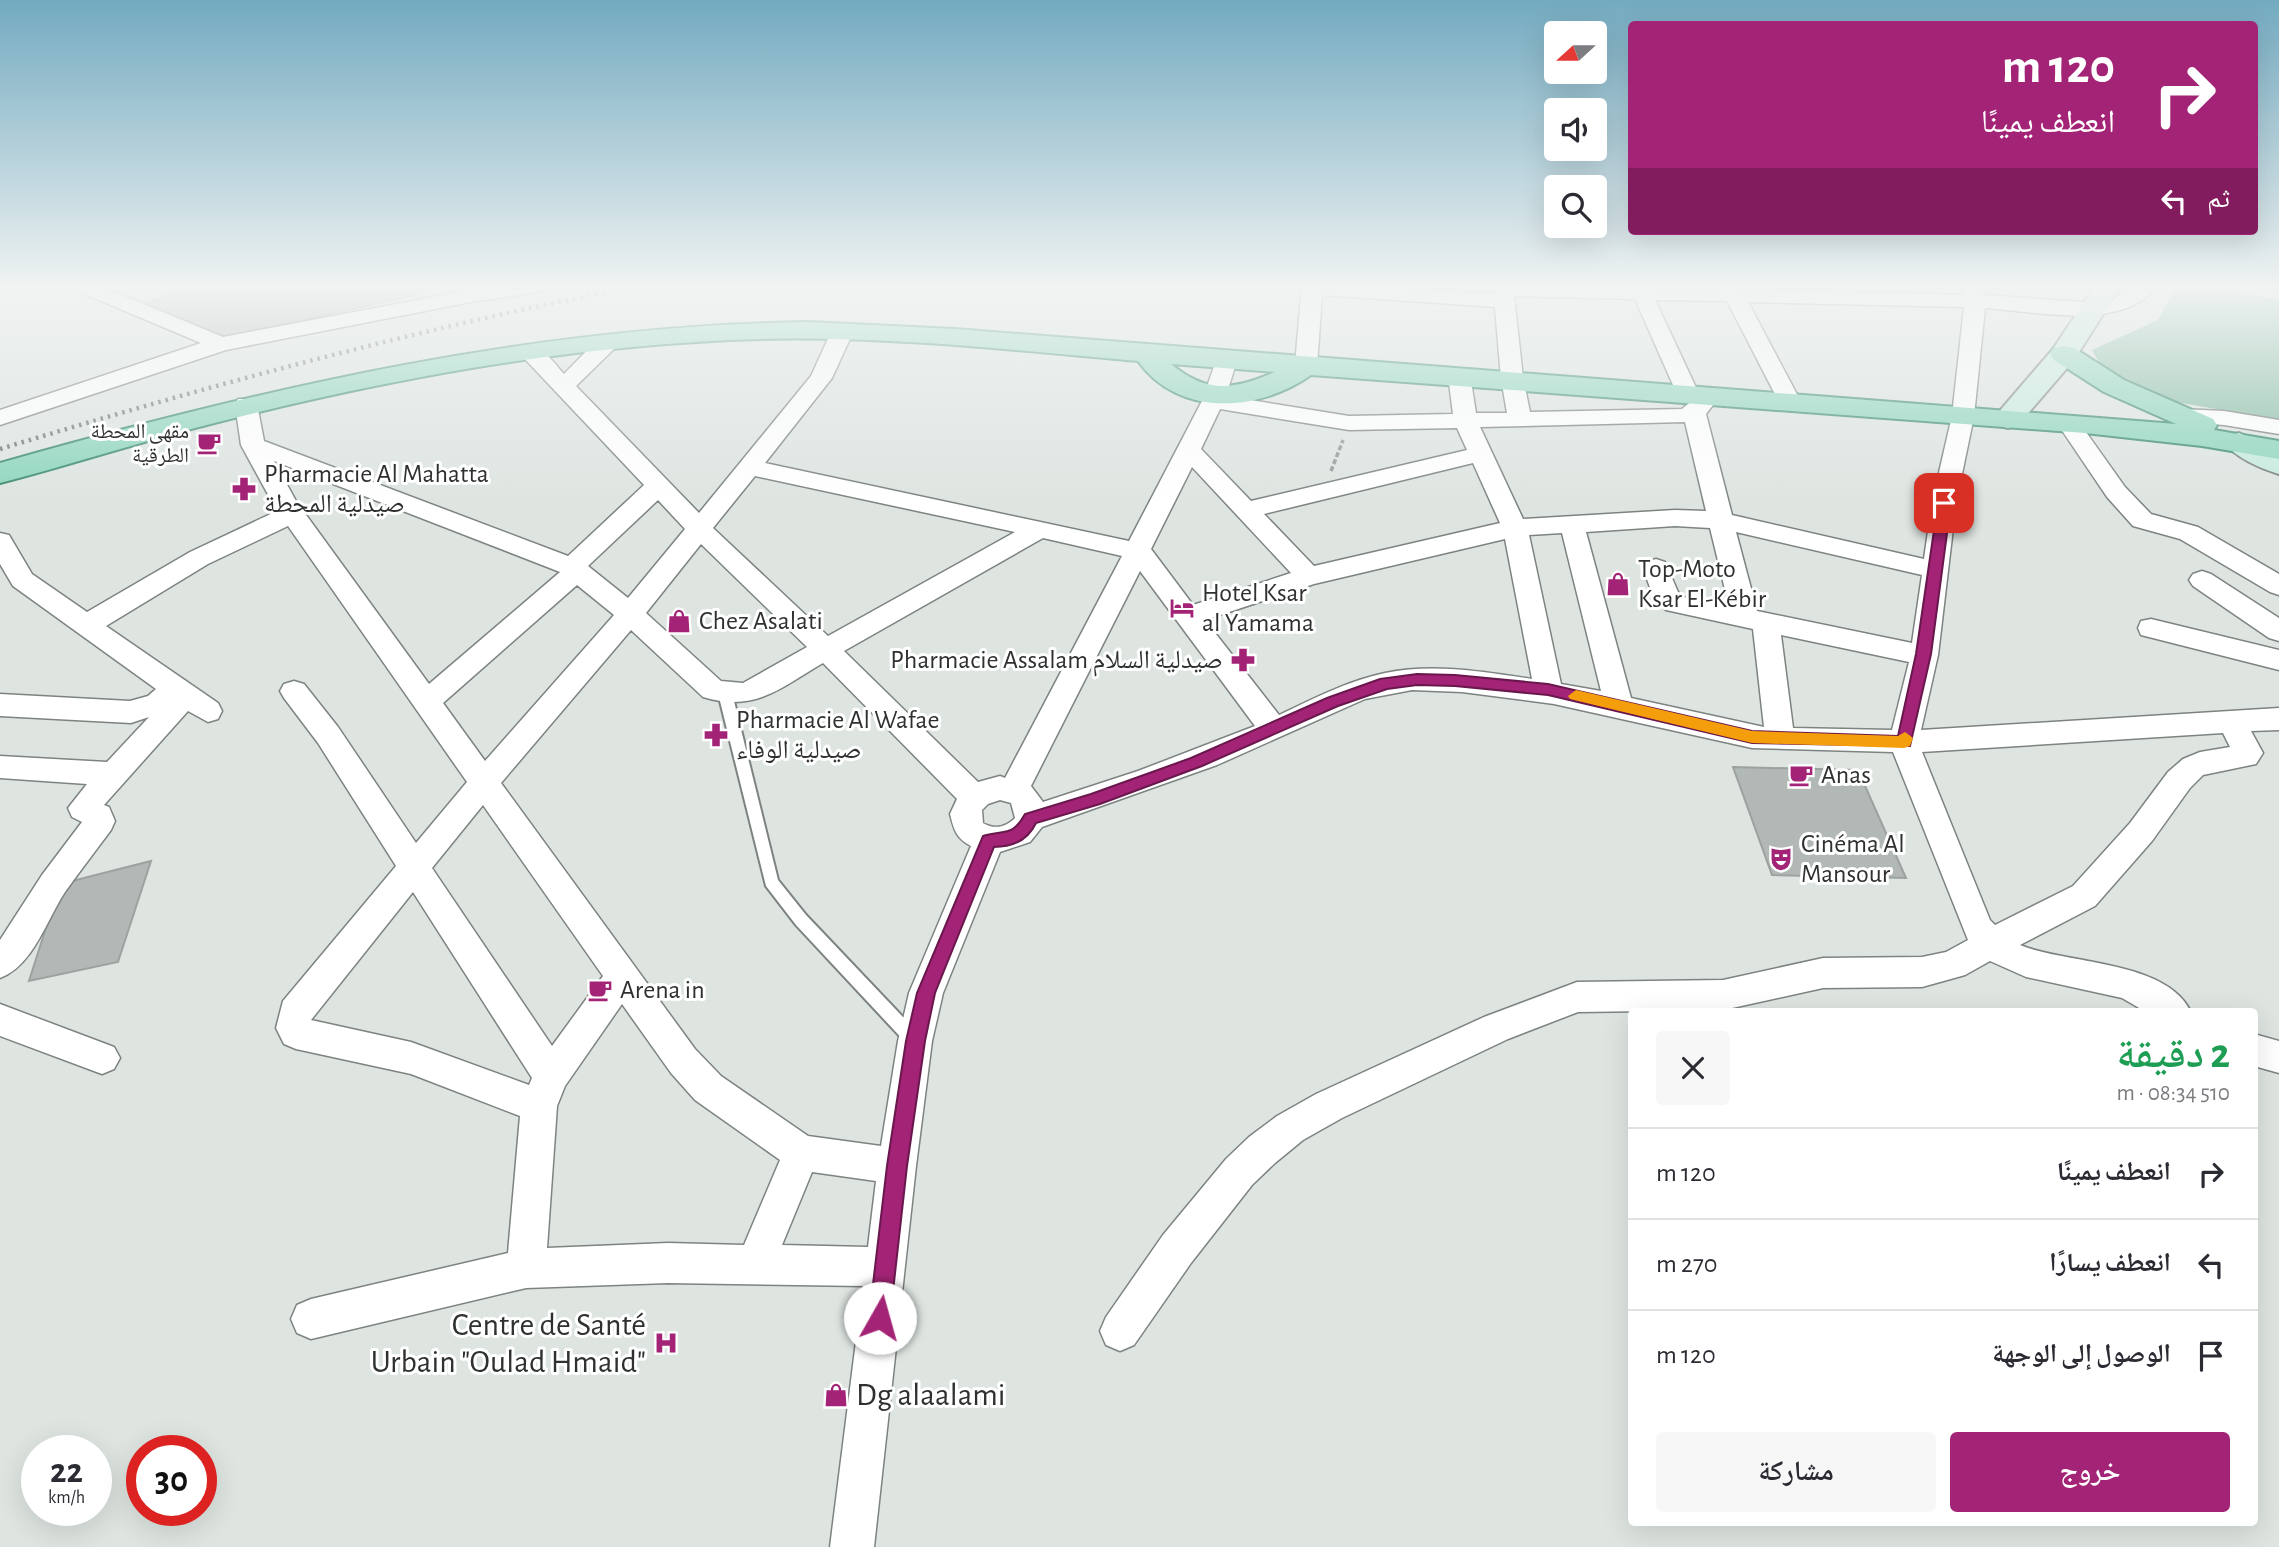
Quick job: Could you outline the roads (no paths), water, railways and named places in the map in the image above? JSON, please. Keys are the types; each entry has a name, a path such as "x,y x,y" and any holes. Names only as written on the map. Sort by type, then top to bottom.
{"main road":[{"path":"0,473 246,404 394,373 486,358"},
{"path":"1150,358 1161,373 1213,399 1268,385 1292,376 1306,365"},
{"path":"1202,358 1512,378 1697,401 1790,402 2068,424 2239,442 2279,450"},
{"path":"2071,358 2114,386 2239,442"}],"street":[{"path":"0,418 179,358"},
{"path":"537,358 698,527 827,650 974,797"},
{"path":"564,386 592,358"},
{"path":"545,1091 411,1058 304,1036 296,1033 293,1028 295,1012 484,782 630,614 827,370 832,358"},
{"path":"1306,365 1307,358"},
{"path":"1510,358 1520,420"},
{"path":"1675,358 1697,401 1719,520 1756,620 1780,739"},
{"path":"1767,358 1790,402"},
{"path":"1968,358 1963,416 1944,503 1924,654 1904,742 1977,928 1990,944 2018,961 2125,983 2151,995 2169,1008"},
{"path":"2008,419 2060,358"},
{"path":"1014,790 1139,552 1213,399 1226,360"},
{"path":"1459,375 1466,422 1515,528 1548,690"},
{"path":"1213,399 1349,423 1669,417 1697,401"},
{"path":"246,404 254,445 292,514 683,1061 708,1088 801,1153 897,1166"},
{"path":"2181,416 2224,418 2279,427"},
{"path":"2068,424 2116,492 2142,520 2189,533 2279,586"},
{"path":"2239,442 2279,464"},
{"path":"254,445 574,569 630,614 713,690 725,693 751,691 1040,529"},
{"path":"1189,450 1309,576"},
{"path":"1246,510 1482,454"},
{"path":"748,467 1139,552 1274,730"},
{"path":"426,702 574,569 658,486"},
{"path":"86,625 199,558 292,514"},
{"path":"1188,616 1309,576 1515,528 1573,524 1675,518 1719,520 1936,570"},
{"path":"1573,524 1618,704"},
{"path":"0,541 11,587 86,625 190,698"},
{"path":"1656,568 1666,596 1675,604 1924,654"},
{"path":"2202,580 2279,631"},
{"path":"2151,628 2279,660"},
{"path":"1031,818 1028,802 1014,790 986,790 967,805 966,823 979,837 989,841 1003,841 1025,828 1031,818 1120,790 1274,730 1332,702 1385,683 1417,680 1455,680 1548,690 1752,737 1780,739 1904,742 2279,719"},
{"path":"294,691 328,735 414,867 545,1091"},
{"path":"0,705 131,712 158,703 190,698"},
{"path":"0,963 15,946 53,884 100,821 99,816 83,808 113,774 190,698"},
{"path":"1120,1331 1177,1250 1239,1172 1290,1128 1329,1106 1496,1028 1577,997 1723,995 1823,973 1922,972 1954,965 2068,902 2084,896 2193,767 2200,763 2246,756 2248,753 2231,721"},
{"path":"0,767 113,774"},
{"path":"852,1547 897,1166 915,1041 926,993 989,841"},
{"path":"526,1268 545,1091 622,976"},
{"path":"0,1020 102,1058"},
{"path":"2258,1051 2279,1057"},
{"path":"755,1265 801,1153"},
{"path":"311,1319 526,1268 668,1264 886,1267"}],"lane":[{"path":"725,693 771,882 801,920 915,1041"}],"railway":[{"path":"0,449 319,358"}],"place":[{"name":"مقهى المحطة الطرقية","path":"209,443"},
{"name":"Pharmacie Al Mahatta صيدلية المحطة","path":"244,489"},
{"name":"Top-Moto Ksar El-Kébir","path":"1618,584"},
{"name":"Hotel Ksar al Yamama","path":"1182,608"},
{"name":"Chez Asalati","path":"679,621"},
{"name":"Pharmacie Assalam صيدلية السلام","path":"1243,660"},
{"name":"Pharmacie Al Wafae صيدلية الوفاء","path":"716,735"},
{"name":"Anas","path":"1801,775"},
{"name":"Cinéma Al Mansour","path":"1781,859"},
{"name":"Arena in","path":"600,990"},
{"name":"Centre de Santé Urbain \"Oulad Hmaid\"","path":"666,1343"},
{"name":"Dg alaalami","path":"836,1395"}]}
